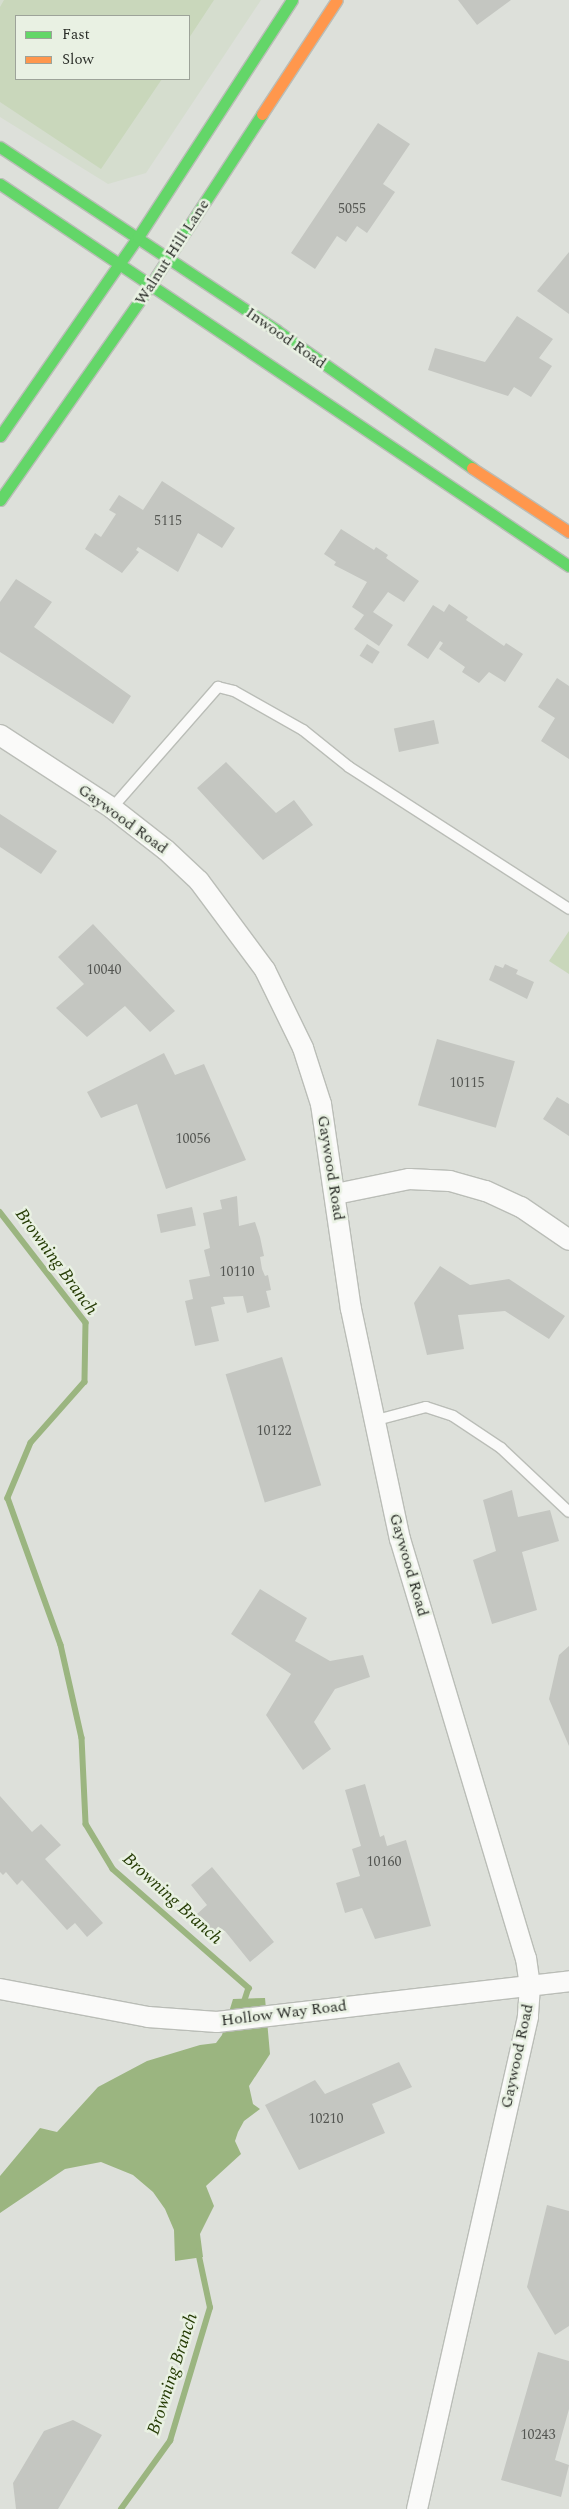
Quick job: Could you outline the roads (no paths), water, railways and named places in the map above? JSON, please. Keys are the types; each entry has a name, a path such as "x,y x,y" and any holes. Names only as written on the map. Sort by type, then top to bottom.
{"main road":[{"path":"0,436 138,238 292,0"},
{"name":"Walnut Hill Lane","path":"0,500 150,286 337,0"},
{"name":"Inwood Road","path":"0,147 168,258 306,362 569,532"},
{"name":"Inwood Road","path":"0,184 292,383 569,566"},
{"path":"292,383 306,362"}],"street":[{"name":"Gaywood Road","path":"0,735 112,808 166,850 199,881 265,970 304,1048 321,1104 336,1194 351,1309 372,1421 400,1539 526,1958 530,1986 528,2017 417,2509"},
{"path":"336,1194 410,1179 450,1181 486,1191 521,1207 569,1240"},
{"name":"Hollow Way Road","path":"0,1989 148,2017 217,2022 569,1981"}],"lane":[{"path":"112,808 218,687 234,691 303,730 349,767 569,909"},
{"path":"372,1421 426,1407 453,1416 501,1448 569,1512"}],"waterway":[{"name":"Browning Branch","path":"0,1212 86,1323 85,1382 31,1443 8,1498 61,1645 82,1738 86,1824 113,1869 249,1988 243,2006"},
{"name":"Browning Branch","path":"121,2509 170,2441 210,2308 198,2252"}]}
